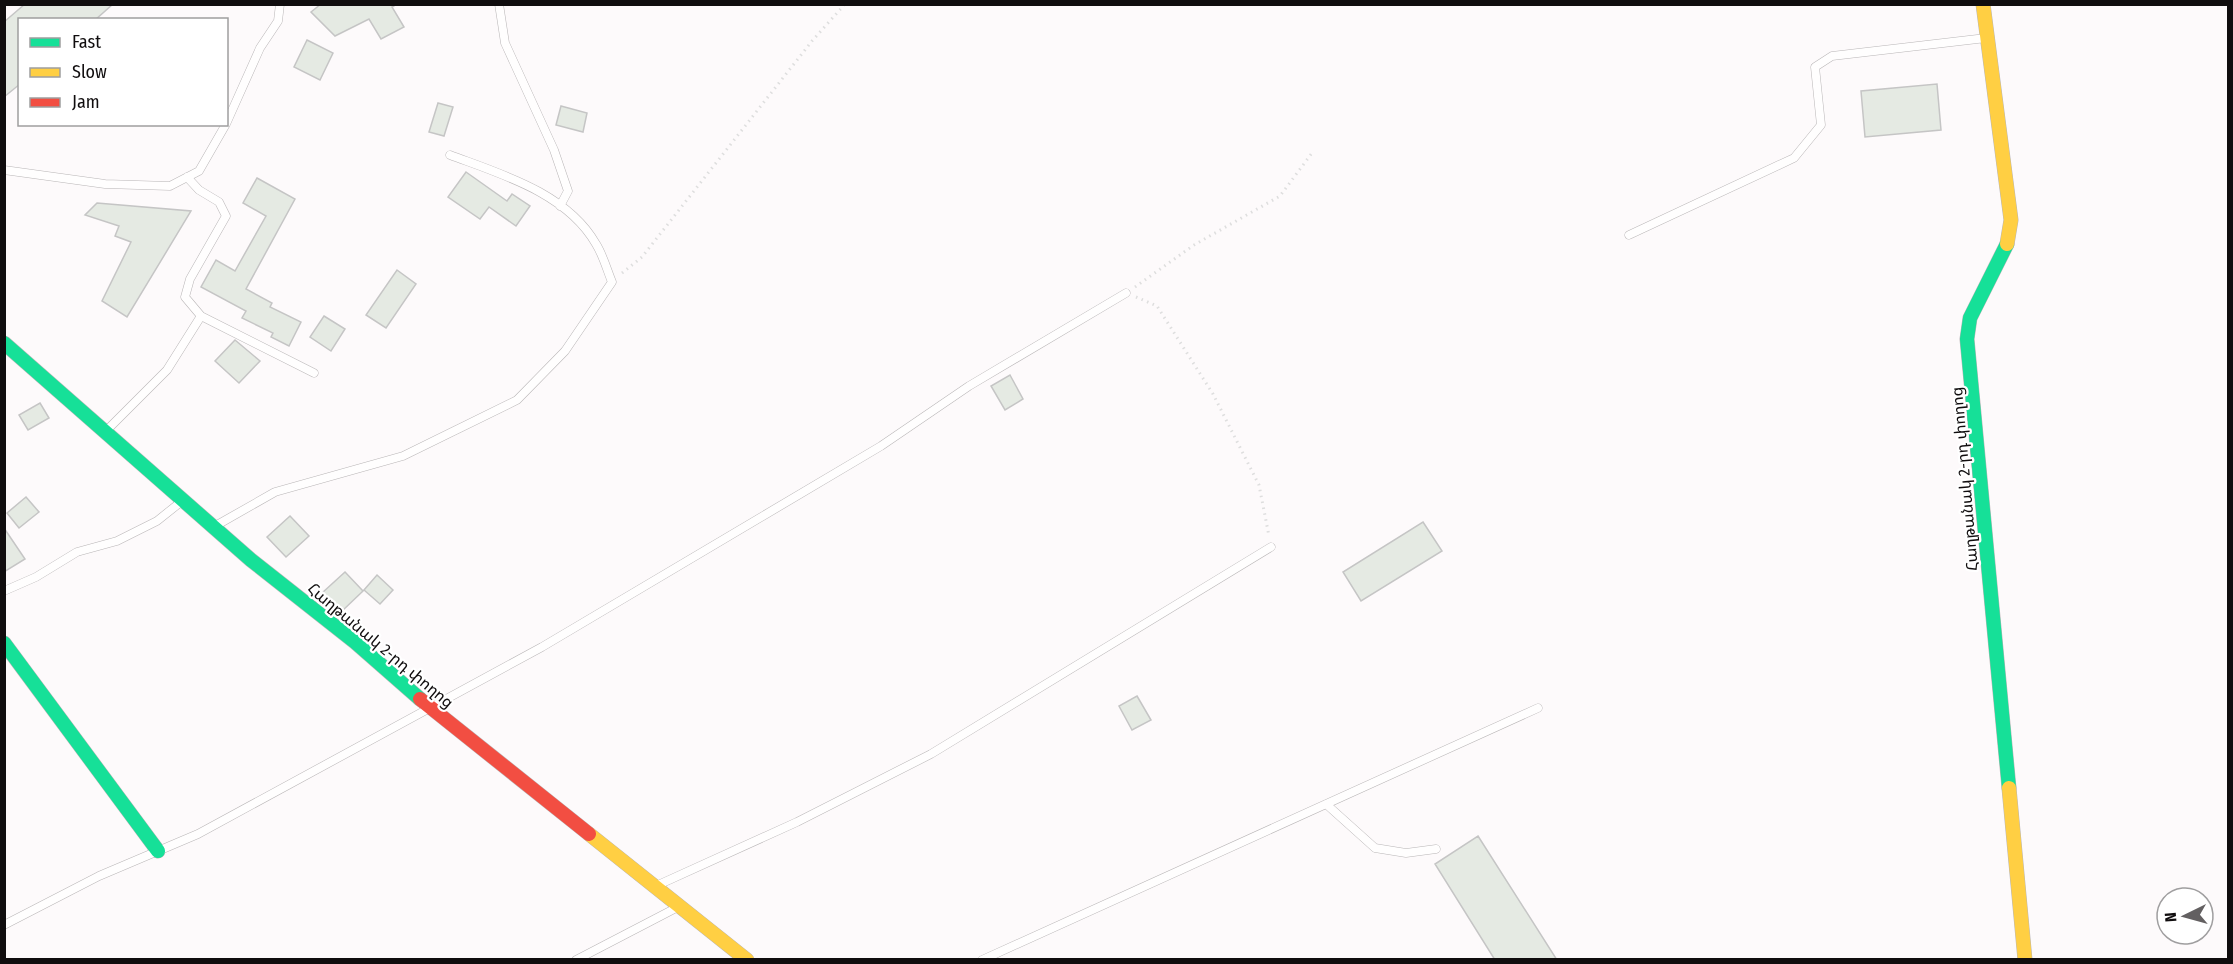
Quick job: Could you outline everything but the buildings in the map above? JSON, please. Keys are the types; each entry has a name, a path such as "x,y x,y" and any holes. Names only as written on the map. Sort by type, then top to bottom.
{"street":[{"name":"Հաղթանակ 2-րդ փողոց","path":"1983,4 2011,220 2008,242 1970,318 1967,339 2025,960"},
{"name":"Հաղթանակ 2-րդ փողոց","path":"4,343 251,560 431,708 747,960"},
{"path":"4,643 158,851"}],"lane":[{"path":"228,120 260,48 278,21 280,4"},
{"path":"499,4 505,43 554,150 568,191 560,206"},
{"path":"1629,236 1794,158 1821,125 1815,67 1832,56 1988,38"},
{"path":"4,170 105,184 170,186 199,171 225,126"},
{"path":"213,527 274,492 403,456 517,400 566,351 612,282 597,244 578,219 546,195 498,173 450,155"},
{"path":"187,177 199,190 219,202 226,216 190,279 185,297 201,316 314,374"},
{"path":"4,925 99,876 218,823 542,647 881,446 969,386 1126,293"},
{"path":"105,432 167,370 201,316"},
{"path":"4,591 36,577 77,552 117,541 157,522 183,500"},
{"path":"656,886 797,822 931,754 1271,547"},
{"path":"982,960 1538,708"},
{"path":"1326,804 1375,848 1406,853 1436,849"},
{"path":"576,960 680,906"}],"path":[{"path":"612,282 642,257 812,41 844,4"},
{"path":"1126,293 1194,245 1280,196 1312,153"},
{"path":"1126,293 1157,306 1213,394 1259,486 1271,547"}],"traffic: fast":[{"path":"2007,244 1970,318 1967,339 2009,788"},
{"path":"4,343 251,560 355,642 420,699"},
{"path":"4,643 158,851"}],"traffic: slow":[{"path":"1983,4 2011,220 2007,244"},
{"path":"2009,788 2025,960"},
{"path":"589,834 747,960"}],"traffic: jam":[{"path":"420,699 589,834"}]}
